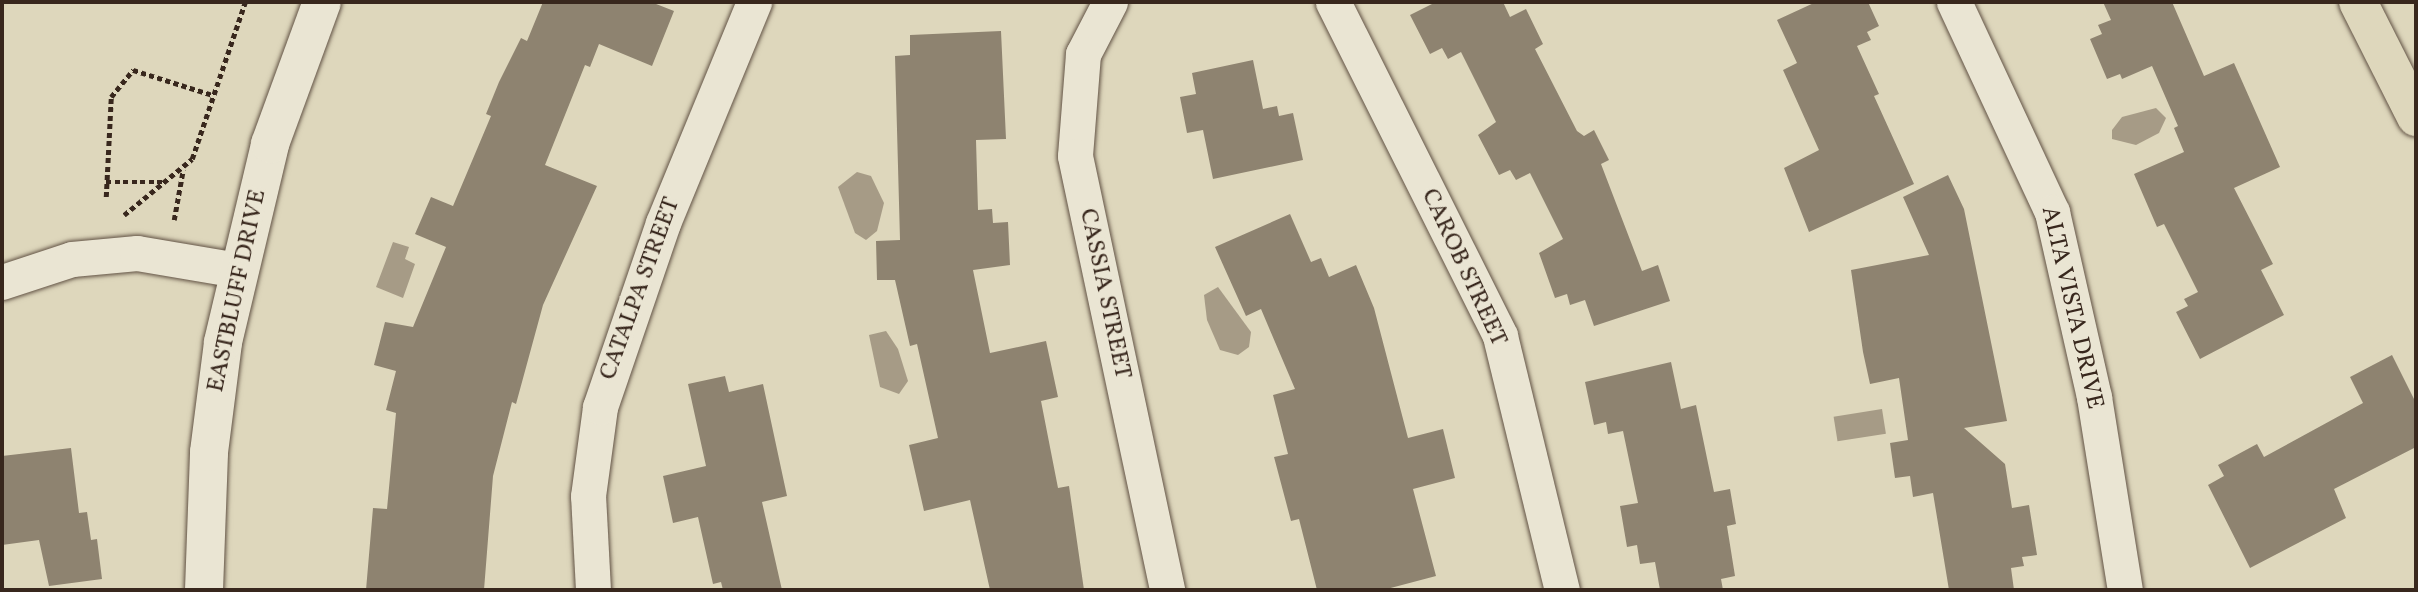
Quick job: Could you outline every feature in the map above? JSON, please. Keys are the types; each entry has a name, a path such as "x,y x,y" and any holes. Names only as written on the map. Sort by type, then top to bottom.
{"main road":[{"name":"EASTBLUFF DRIVE","path":"204,590 214,407 238,270 270,144 323,2"},
{"path":"2358,2 2416,117"}],"street":[{"name":"CATALPA STREET","path":"593,590 588,496 600,407 663,223 754,2"},
{"name":"CASSIA STREET","path":"1110,2 1083,54 1075,156 1167,590"},
{"name":"CAROB STREET","path":"1334,2 1500,336 1562,590"},
{"name":"ALTA VISTA DRIVE","path":"1954,2 2052,212 2094,397 2125,590"},
{"path":"2,282 72,259 137,253 238,270"}],"path":[{"path":"166,258 183,169 192,159 245,2"},
{"path":"106,197 111,97 133,70 213,95"},
{"path":"106,182 164,182"}],"shaded area":[{"path":"2156,108 2166,118 2159,133 2136,145 2112,139 2112,130 2122,117"},
{"path":"857,172 871,176 884,203 877,231 866,240 855,233 838,187"},
{"path":"393,242 409,247 405,259 415,264 403,298 376,287"},
{"path":"1218,287 1251,332 1249,347 1238,355 1220,350 1207,320 1204,295"},
{"path":"886,331 898,349 908,381 899,394 880,387 869,335"},
{"path":"1882,409 1886,434 1838,441 1834,417"}],"building":[{"path":"543,2 651,2 674,11 652,66 599,44 590,67 585,65 545,165 597,186 543,305 516,404 512,402 493,476 484,590 366,590 373,508 387,509 396,413 386,410 396,371 374,365 385,322 413,327 446,247 415,234 431,197 453,206 491,116 486,114 499,82 521,38 527,41"},
{"path":"1436,2 1503,2 1510,17 1526,9 1543,44 1535,49 1577,131 1584,136 1594,130 1609,160 1601,164 1642,271 1658,265 1670,301 1594,326 1585,300 1570,305 1567,294 1555,298 1539,253 1563,239 1530,173 1516,180 1510,170 1499,175 1478,135 1496,122 1461,52 1448,59 1442,48 1430,54 1410,15"},
{"path":"1816,2 1868,2 1879,26 1867,32 1871,40 1857,46 1879,94 1874,96 1914,184 1809,232 1784,168 1819,150 1783,70 1797,63 1777,20"},
{"path":"2103,2 2172,2 2204,76 2234,63 2280,167 2234,188 2273,264 2261,270 2284,315 2200,359 2176,312 2188,306 2184,299 2198,292 2164,224 2157,227 2134,174 2184,152 2174,128 2178,126 2152,66 2122,79 2120,74 2107,79 2090,39 2102,34 2098,25 2111,20"},
{"path":"1001,31 1006,139 976,140 978,210 992,209 993,223 1008,222 1010,265 973,270 990,353 1046,341 1058,397 1041,401 1058,488 1069,486 1084,590 990,590 970,500 924,511 909,445 938,438 917,344 910,346 895,280 877,280 876,241 900,240 895,56 910,55 910,35"},
{"path":"1253,60 1263,109 1277,106 1279,116 1293,113 1303,160 1213,179 1203,130 1187,133 1180,97 1196,94 1192,73"},
{"path":"1948,175 1964,209 2007,421 1964,428 2005,464 2012,508 2029,505 2037,555 2022,557 2024,566 2011,568 2014,590 1949,590 1933,493 1913,497 1910,476 1895,478 1890,443 1908,440 1899,378 1870,384 1863,352 1851,270 1929,255 1903,197"},
{"path":"1290,214 1311,262 1321,258 1329,277 1356,265 1374,308 1408,438 1443,429 1455,478 1413,489 1436,576 1383,590 1317,590 1299,519 1291,521 1274,457 1288,454 1273,395 1295,389 1261,309 1246,316 1215,247"},
{"path":"2392,355 2416,403 2416,447 2334,489 2346,518 2250,568 2208,485 2224,476 2218,465 2257,444 2264,457 2363,403 2350,377"},
{"path":"1671,362 1681,409 1696,405 1714,492 1730,489 1736,524 1727,526 1735,576 1721,579 1723,590 1660,590 1655,562 1640,564 1637,545 1627,547 1620,506 1638,503 1623,431 1608,434 1606,422 1594,425 1585,382"},
{"path":"725,376 729,392 763,384 787,496 762,502 782,590 723,590 721,582 713,584 698,517 673,523 663,476 706,466 688,384"},
{"path":"71,448 79,513 87,512 91,540 97,539 102,579 49,586 39,540 2,545 2,456"}]}
